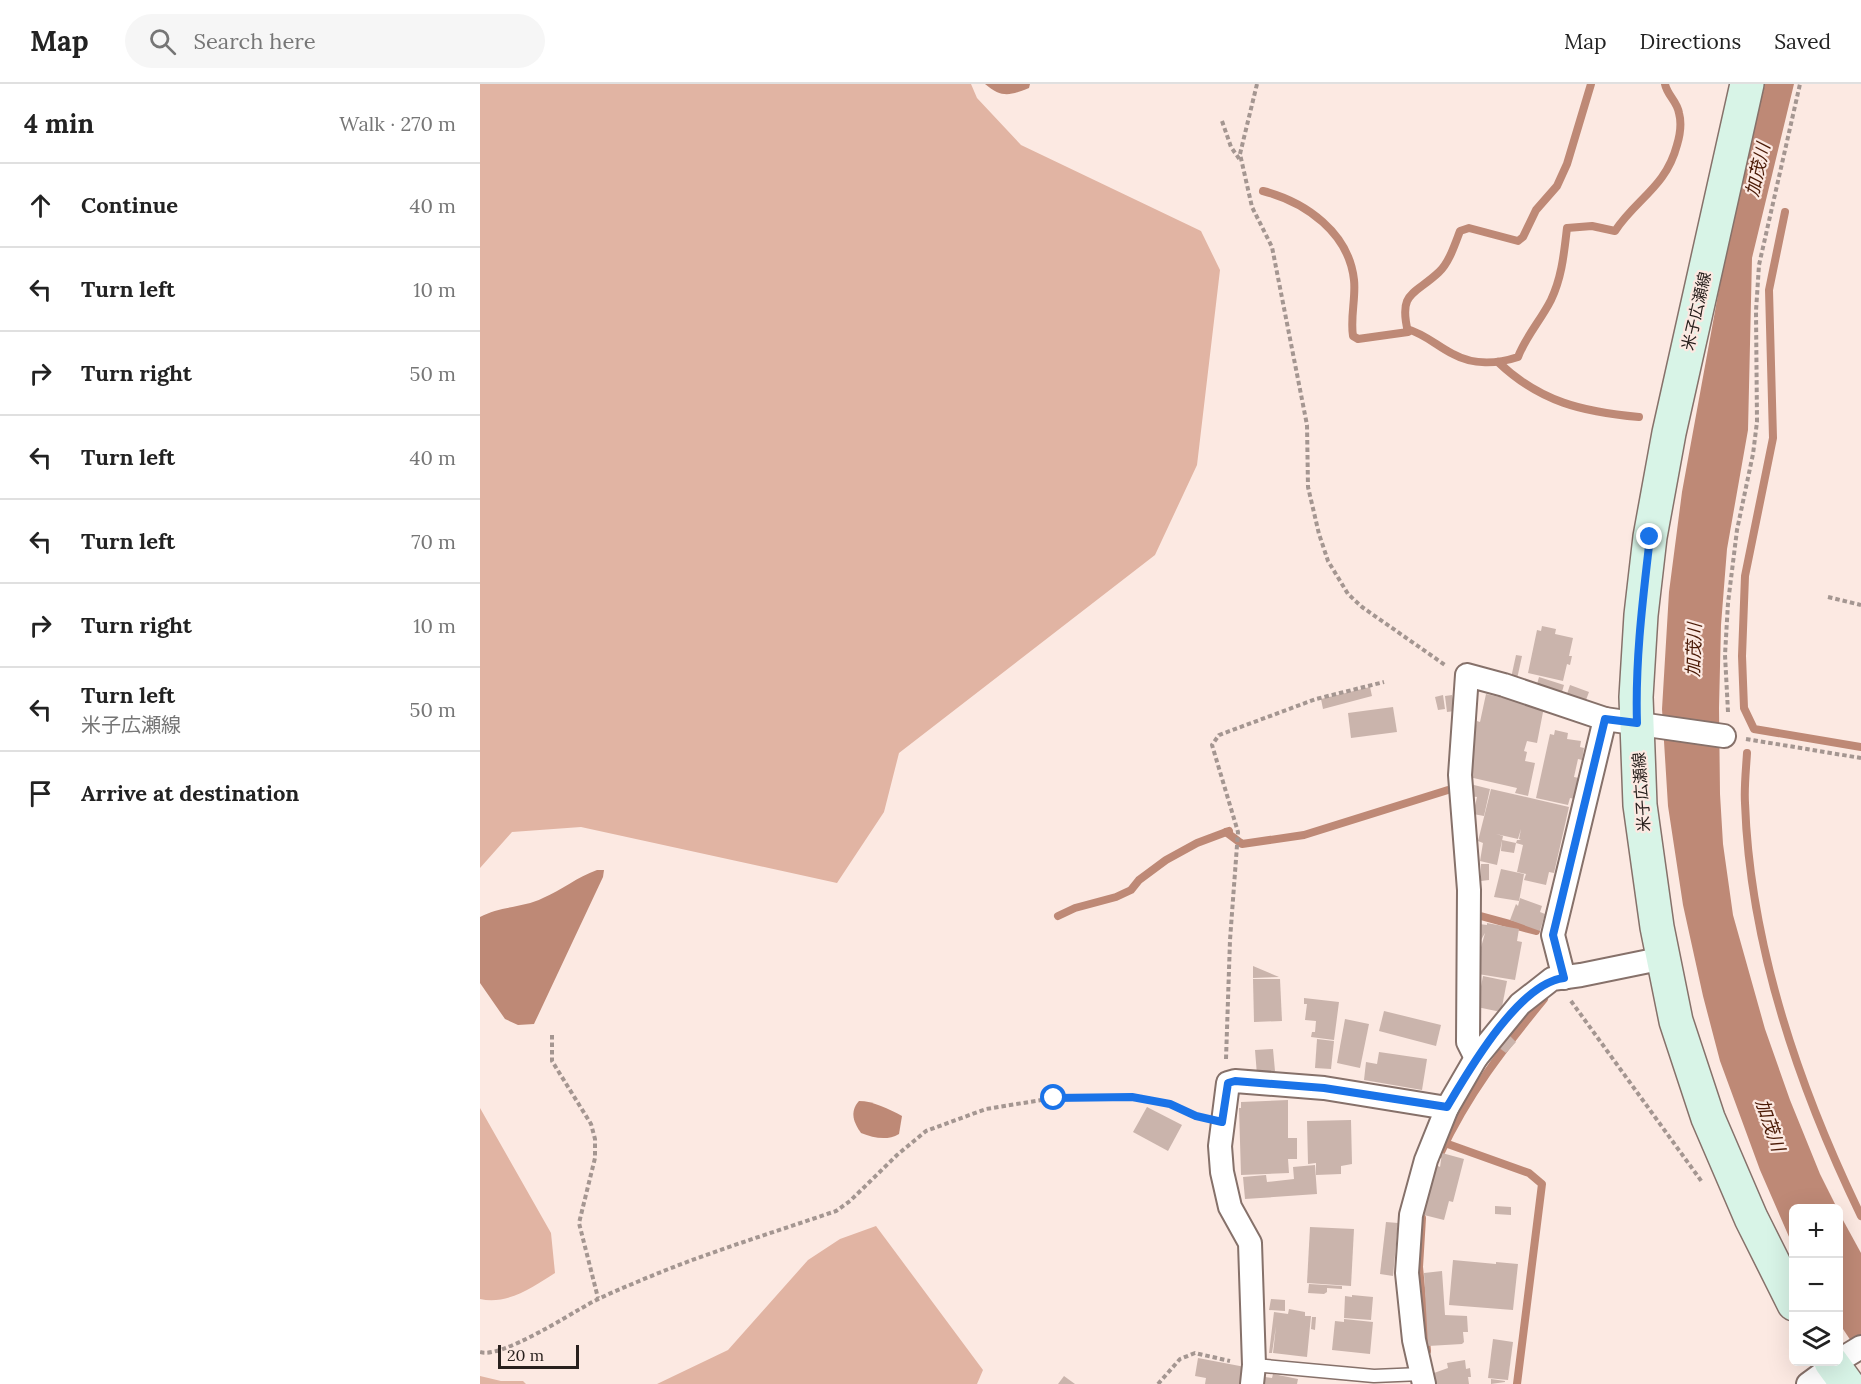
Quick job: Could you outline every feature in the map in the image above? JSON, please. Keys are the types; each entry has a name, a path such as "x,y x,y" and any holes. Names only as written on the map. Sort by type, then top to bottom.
{"main road":[{"name":"米子広瀬線","path":"1747,84 1669,434 1650,537 1641,615 1636,697 1646,724 1640,805 1657,927 1676,1020 1708,1118 1740,1193 1789,1294"}],"street":[{"path":"1476,1058 1468,1042 1469,890 1460,775 1467,675 1605,719 1727,736"},
{"path":"1558,978 1553,935 1605,719"},
{"path":"1423,1379 1414,1340 1407,1273 1411,1215 1426,1160 1447,1107 1476,1058 1520,1004 1558,978 1664,958"},
{"path":"1253,1375 1250,1243 1230,1207 1222,1172 1220,1146 1228,1083 1235,1081 1324,1088 1447,1107"},
{"path":"1833,1369 1861,1347"}],"lane":[{"path":"1253,1375 1332,1371 1423,1379"}],"path":[{"path":"1257,84 1240,154 1252,207 1272,247 1307,425 1308,486 1328,561 1348,594 1362,608 1448,667 1467,675"},
{"path":"1800,84 1759,265 1756,311 1757,422 1753,454 1737,530 1728,603 1725,655 1727,736 1861,758"},
{"path":"1222,121 1232,147 1242,164"},
{"path":"1828,597 1861,605"},
{"path":"1228,1083 1226,1074 1230,940 1238,832 1212,745 1219,735 1316,699 1384,682"},
{"path":"1558,978 1567,996 1700,1181 1740,1193"},
{"path":"552,1035 552,1061 591,1124 595,1140 595,1158 579,1223 598,1299"},
{"path":"480,1353 495,1352 517,1344 598,1299 681,1263 836,1211 850,1201 897,1155 926,1131 986,1109 1054,1098 1132,1097 1170,1104 1196,1116 1222,1122"},
{"path":"1158,1384 1180,1359 1195,1353 1253,1375"}],"shaded area":[{"path":"480,84 971,84 977,98 1021,145 1201,231 1220,270 1197,465 1155,555 899,753 884,812 837,883 581,827 512,832 480,868"},
{"path":"480,1108 551,1233 555,1273 520,1294 490,1300 480,1299"},
{"path":"876,1226 983,1370 977,1384 657,1384 728,1350 808,1260 840,1239"},
{"path":"480,1376 501,1381 523,1381 526,1384 480,1384"}],"water":[{"path":"985,84 1030,84 1029,88 1016,93 1001,94"},
{"name":"加茂川","path":"1765,84 1794,84 1752,258 1748,430 1727,549 1721,625 1719,708 1723,844 1733,915 1765,1029 1790,1100 1820,1174 1835,1204 1789,1204 1789,1237 1760,1170 1720,1061 1703,996 1683,905 1668,806 1662,709 1669,592 1682,492 1730,229"},
{"path":"597,870 604,870 603,877 534,1024 518,1025 505,1019 480,983 480,917 495,911 528,904"},
{"path":"859,1101 875,1104 902,1116 899,1134 890,1138 880,1138 861,1133 853,1113"},
{"path":"1843,1220 1861,1253 1861,1356 1843,1329"}],"building":[{"path":"1542,626 1556,629 1555,634 1573,638 1569,656 1572,656 1570,665 1567,664 1563,681 1528,673 1537,630 1541,631"},
{"path":"1516,655 1522,656 1517,679 1511,678"},
{"path":"1539,677 1564,685 1561,695 1536,688"},
{"path":"1570,685 1589,692 1586,700 1567,694"},
{"path":"1370,687 1372,696 1323,709 1321,699"},
{"path":"1486,694 1544,707 1537,743 1527,741 1524,751 1527,752 1525,761 1535,763 1528,796 1515,793 1517,788 1469,777 1474,753 1470,753"},
{"path":"1443,695 1445,709 1438,710 1435,697"},
{"path":"1452,695 1455,711 1447,712 1445,696"},
{"path":"1393,707 1397,732 1351,738 1348,713"},
{"path":"1555,730 1568,733 1567,739 1581,741 1580,747 1584,748 1582,760 1578,759 1574,777 1579,778 1575,799 1570,798 1568,805 1536,798 1550,734 1554,735"},
{"path":"1470,784 1490,789 1484,816 1473,814 1477,797 1469,796"},
{"path":"1491,789 1569,807 1554,873 1549,872 1546,885 1524,880 1526,874 1531,875 1517,872 1523,845 1516,843 1517,840 1521,840 1519,839 1521,829 1518,839 1496,834 1503,836 1497,865 1480,861 1483,843 1478,841"},
{"path":"1502,840 1516,843 1514,853 1501,851"},
{"path":"1481,864 1489,864 1489,880 1481,881"},
{"path":"1501,869 1524,874 1519,901 1494,897"},
{"path":"1520,898 1542,906 1540,912 1545,914 1540,931 1510,920"},
{"path":"1487,923 1519,929 1517,941 1522,942 1515,980 1478,974 1480,958 1478,958 1485,933 1481,940 1476,939 1479,924 1487,925"},
{"path":"1253,966 1279,977 1253,978"},
{"path":"1483,976 1507,981 1501,1012 1477,1007"},
{"path":"1253,979 1280,979 1282,1021 1254,1022"},
{"path":"1304,998 1339,1002 1334,1040 1311,1037 1312,1032 1315,1032 1316,1021 1305,1020 1307,1004 1304,1004"},
{"path":"1384,1011 1441,1025 1436,1046 1379,1031"},
{"path":"1345,1019 1369,1024 1360,1068 1337,1063"},
{"path":"1508,1034 1516,1042 1506,1053 1498,1047"},
{"path":"1317,1039 1334,1041 1331,1069 1315,1068"},
{"path":"1273,1049 1275,1071 1257,1075 1255,1050"},
{"path":"1379,1052 1427,1059 1422,1090 1364,1080 1366,1062 1377,1064"},
{"path":"1288,1100 1288,1138 1297,1138 1297,1159 1288,1159 1289,1173 1241,1175 1239,1108 1241,1108 1241,1102"},
{"path":"1147,1107 1182,1125 1168,1151 1133,1132"},
{"path":"1351,1120 1352,1164 1341,1166 1341,1174 1316,1175 1316,1163 1308,1164 1307,1121"},
{"path":"1442,1153 1464,1159 1453,1202 1449,1201 1444,1220 1424,1215 1436,1165 1440,1167"},
{"path":"1315,1165 1317,1194 1245,1199 1243,1177 1266,1175 1267,1182 1294,1179 1293,1167"},
{"path":"1495,1206 1511,1207 1511,1215 1495,1214"},
{"path":"1386,1222 1398,1223 1393,1276 1380,1274"},
{"path":"1310,1227 1354,1229 1351,1286 1307,1283"},
{"path":"1453,1260 1518,1264 1513,1310 1449,1305"},
{"path":"1442,1271 1445,1315 1467,1316 1468,1332 1463,1332 1464,1342 1462,1344 1428,1346 1424,1273"},
{"path":"1309,1284 1342,1286 1342,1289 1327,1288 1324,1294 1308,1293"},
{"path":"1352,1295 1373,1297 1371,1320 1344,1318 1345,1296 1352,1297"},
{"path":"1271,1299 1285,1300 1285,1311 1269,1310"},
{"path":"1289,1309 1305,1312 1305,1316 1311,1316 1307,1357 1273,1353 1276,1326 1272,1353 1269,1353 1274,1312 1288,1314"},
{"path":"1312,1317 1316,1317 1315,1330 1311,1329"},
{"path":"1344,1319 1373,1322 1370,1354 1332,1350 1335,1321 1344,1322"},
{"path":"1493,1339 1513,1342 1508,1380 1488,1378"},
{"path":"1198,1358 1245,1367 1243,1384 1205,1384 1206,1378 1195,1376"},
{"path":"1465,1360 1466,1369 1470,1368 1469,1384 1436,1384 1434,1373 1448,1368 1447,1363"},
{"path":"1273,1374 1298,1379 1297,1384 1263,1384 1265,1377 1272,1378"},
{"path":"1064,1376 1075,1384 1058,1384"},
{"path":"1491,1379 1505,1381 1505,1382 1491,1384"}],"waterway":[{"path":"1263,191 1295,203 1309,212 1323,222 1344,248 1354,280 1353,336 1358,339 1408,332 1405,319 1407,301 1416,290 1443,268 1460,231 1469,228 1518,241 1523,237 1536,210 1557,186 1567,164 1591,84"},
{"path":"1407,329 1461,358 1477,362 1493,362 1518,357 1555,291 1562,265 1567,228 1592,226 1615,231 1666,172 1677,145 1680,117 1665,84"},
{"path":"1785,212 1769,290 1773,438 1745,576 1742,656 1744,708 1754,729 1861,747"},
{"path":"1498,362 1530,387 1563,403 1599,412 1639,417"},
{"path":"1747,753 1745,797 1749,857 1768,963 1798,1067 1817,1118 1861,1216"},
{"path":"1226,832 1242,844 1304,835 1448,790"},
{"path":"1058,916 1075,908 1116,897 1131,890 1139,880 1166,860 1197,843 1229,831"},
{"path":"1477,909 1477,915 1536,931"},
{"path":"1440,1154 1474,1092 1544,999"},
{"path":"1445,1143 1529,1173 1542,1184 1517,1384"},
{"path":"1422,1218 1419,1267 1427,1351"}],"route":[{"path":"1054,1098 1132,1097 1170,1104 1196,1116 1222,1122 1228,1083 1235,1081 1324,1088 1447,1107 1476,1058 1520,1004 1552,979 1564,978 1553,935 1605,719 1637,723 1636,697 1641,615 1650,537"}]}
